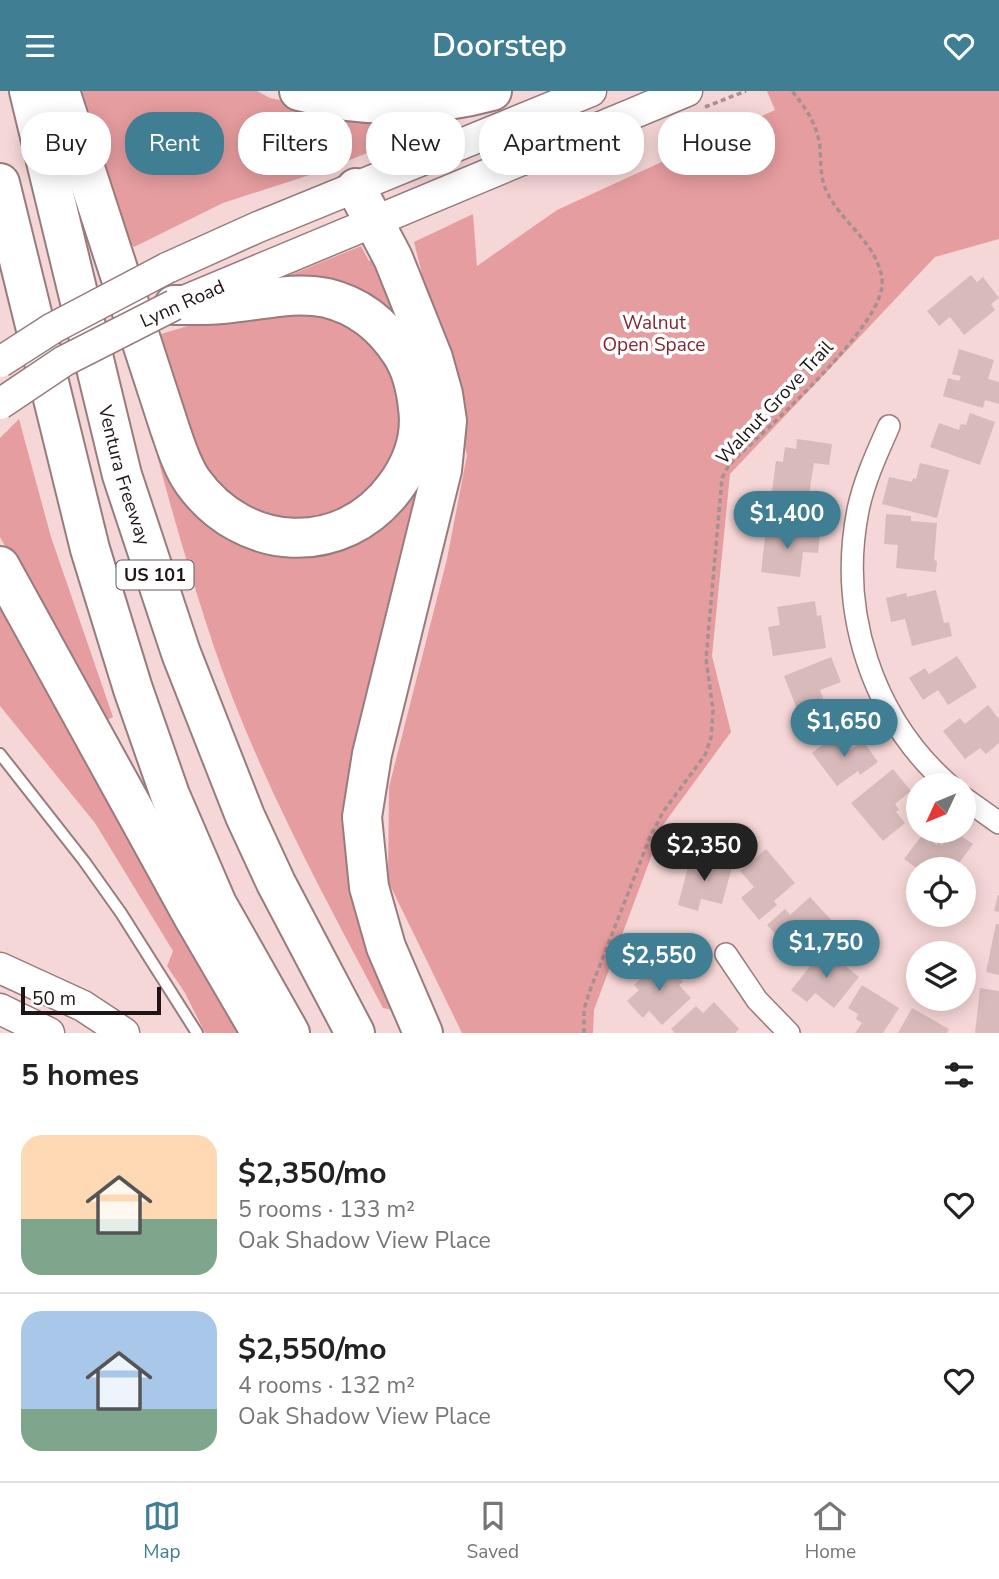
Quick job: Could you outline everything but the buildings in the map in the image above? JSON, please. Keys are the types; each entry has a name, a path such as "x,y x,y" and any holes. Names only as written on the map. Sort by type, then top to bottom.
{"highway":[{"name":"Ventura Freeway","path":"29,91 122,475 181,653 245,816 276,883 355,1033"},
{"path":"61,91 170,429 191,480 215,508 240,525 274,537 304,539 335,531 363,519 385,500 405,473 416,445 419,417 416,387 406,361 390,337 370,317 347,305 325,298 301,295 266,297 231,304 174,305"},
{"path":"299,91 333,101 392,107 441,102 492,91"},
{"name":"US 101","path":"0,183 90,549 133,689 170,795 217,904 290,1033"},
{"path":"356,188 393,258 433,358 447,421 442,470 372,754 362,817 369,887 386,947 424,1033"},
{"path":"0,566 201,930 261,1033"}],"main road":[{"name":"Lynn Road","path":"0,362 53,328 166,268 258,227 591,91"},
{"name":"Lynn Road","path":"0,404 64,361 174,305 687,91"},
{"path":"0,968 83,1006 124,1033"},
{"path":"0,1009 49,1033"}],"street":[{"path":"889,426 873,462 858,509 852,562 855,612 863,649 878,691 918,755 937,773"},
{"path":"976,807 999,823"},
{"path":"726,954 757,1000 789,1033"}],"lane":[{"path":"0,754 121,913 197,1033"}],"path":[{"name":"Walnut Grove Trail","path":"584,1033 584,1009 589,993 650,837 663,813 705,755 711,738 713,711 706,659 722,478 729,465 825,372 862,327 881,296 883,281 877,260 826,192 816,128 807,109 792,91"}],"green space":[{"path":"82,91 257,91 270,98 341,112 238,112 238,175 310,175 223,203 134,247 129,241 108,175 111,175 111,112 89,112"},
{"name":"Walnut Open Space","path":"767,91 999,91 999,239 935,257 730,474 712,656 731,732 663,825 594,1010 593,1033 462,1033 388,881 389,787 447,559 467,455 414,242 473,214 477,266 557,210 633,175 644,175 644,170 658,164 658,175 775,175 775,112 771,112 775,110"},
{"path":"486,105 465,113 381,112"},
{"path":"366,113 366,153 352,159 352,114"},
{"path":"361,246 369,261 379,256 432,388 436,413 435,443 425,493 359,769 355,843 357,895 397,1006 393,1010 383,1008 314,876 270,786 231,694 182,545 136,372 145,368 182,473 203,502 219,516 255,535 294,542 334,536 373,520 390,507 405,488 423,446 427,402 415,358 390,321 363,301 328,287 278,280"},
{"path":"297,308 359,322 403,383 400,456 356,508 303,522 280,519 240,504 223,489 209,471 191,433 155,336 197,323"},
{"path":"19,419 51,537 113,717 101,723 0,537 0,438"},
{"path":"0,589 248,1033 205,1033 185,993 167,966 173,951 95,823 0,706"}]}
